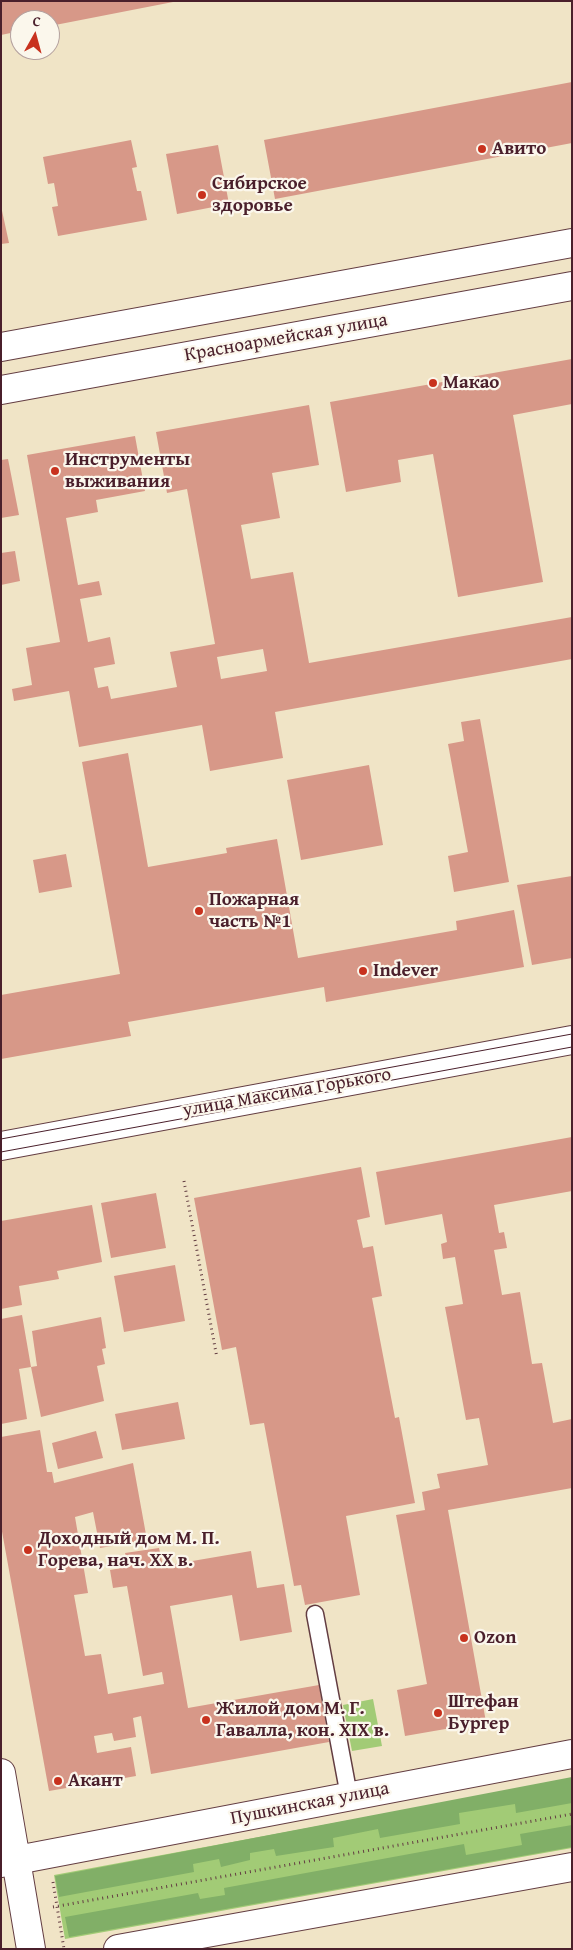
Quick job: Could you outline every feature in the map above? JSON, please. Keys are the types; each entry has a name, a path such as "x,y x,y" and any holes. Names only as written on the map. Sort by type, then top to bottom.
{"main road":[{"path":"1,347 572,244"},
{"name":"Красноармейская улица","path":"1,390 572,286"},
{"name":"улица Максима Горького","path":"1,1146 572,1040"},
{"name":"Пушкинская улица","path":"9,1861 572,1754"},
{"path":"1,1773 9,1861 31,1949"},
{"path":"118,1949 572,1867"}],"lane":[{"path":"315,1614 349,1796"}],"path":[{"path":"184,1181 217,1358"},
{"path":"68,1904 572,1814"},
{"path":"49,1854 64,1949"}],"green space":[{"path":"373,1699 382,1746 352,1751 343,1705"},
{"path":"572,1777 572,1803 516,1813 515,1804 459,1813 460,1824 380,1838 378,1829 333,1838 334,1847 276,1856 274,1849 250,1853 250,1860 221,1867 219,1859 193,1864 194,1872 59,1897 55,1876"},
{"path":"572,1779 572,1848 65,1939 54,1875"},
{"path":"572,1825 572,1847 69,1937 65,1917 198,1893 200,1899 225,1895 224,1888 464,1844 466,1855 522,1845 520,1834"}],"building":[{"path":"1,1 173,1 60,24 60,10 10,10 10,33 1,35"},
{"path":"572,82 572,143 275,199 264,140"},
{"path":"131,140 137,167 132,168 137,191 141,191 147,220 58,236 52,207 58,206 54,183 48,184 43,157"},
{"path":"218,145 229,204 177,214 166,154"},
{"path":"1,206 9,243 1,244"},
{"path":"572,359 572,404 513,415 543,582 458,597 433,454 398,460 401,482 346,492 330,402"},
{"path":"309,405 319,465 272,473 280,518 241,525 251,579 293,572 309,663 572,617 572,659 275,712 283,758 210,771 202,725 79,747 69,691 14,701 12,689 32,685 26,648 60,642 27,455 135,436 145,491 96,500 98,512 66,518 78,585 99,581 102,595 80,599 88,642 110,637 115,664 94,668 98,688 108,686 111,699 177,687 170,652 215,644 187,489 167,493 156,432","holes":["263,649 267,671 221,679 217,657"]},
{"path":"8,459 19,515 1,518 1,460"},
{"path":"15,551 20,581 1,585 1,553"},
{"path":"480,719 509,882 454,892 448,856 468,852 448,744 464,741 461,722"},
{"name":"Пожарная часть №1","path":"128,753 148,867 227,853 226,848 277,839 298,958 457,930 456,921 514,910 524,967 326,1002 324,987 128,1022 131,1036 1,1059 1,995 120,974 82,762"},
{"path":"369,765 383,845 301,860 287,780"},
{"path":"66,854 72,887 39,893 33,860"},
{"path":"572,876 572,958 532,965 517,885"},
{"path":"572,1137 572,1191 494,1205 499,1233 504,1232 507,1248 494,1250 502,1295 520,1292 532,1364 542,1363 553,1423 572,1419 572,1488 448,1510 486,1722 405,1736 397,1690 427,1684 396,1515 425,1510 422,1492 440,1488 437,1474 488,1465 479,1418 466,1420 445,1307 463,1304 455,1257 443,1259 441,1244 447,1242 442,1214 385,1225 376,1172"},
{"path":"361,1167 370,1217 357,1220 363,1248 373,1246 382,1296 372,1298 395,1418 399,1417 415,1503 346,1516 360,1595 305,1605 301,1585 294,1586 264,1423 250,1425 236,1347 222,1350 194,1198"},
{"path":"156,1193 166,1248 111,1258 101,1203"},
{"path":"92,1205 102,1262 57,1271 59,1279 19,1286 22,1305 1,1309 1,1221"},
{"path":"175,1265 185,1321 124,1332 114,1276"},
{"path":"22,1315 31,1367 19,1369 27,1419 1,1424 1,1319"},
{"path":"101,1317 106,1348 102,1349 105,1364 97,1366 104,1401 41,1417 31,1367 37,1366 32,1331"},
{"path":"178,1402 185,1439 122,1450 115,1414"},
{"path":"40,1430 47,1472 52,1472 54,1483 133,1463 147,1540 100,1548 93,1512 75,1517 88,1593 74,1595 85,1656 101,1654 108,1694 164,1684 162,1672 143,1676 127,1586 113,1588 110,1570 128,1567 125,1553 159,1548 163,1566 251,1551 257,1588 284,1584 292,1632 240,1641 232,1595 170,1606 188,1708 319,1685 329,1742 151,1774 141,1716 133,1718 136,1737 114,1741 112,1733 94,1736 97,1753 131,1747 136,1776 49,1791 1,1526 1,1437"},
{"path":"96,1431 103,1458 58,1469 52,1443"}],"tram line":[{"path":"1,1139 572,1034"},
{"path":"1,1152 572,1047"}],"place":[{"name":"Авито","path":"482,149"},
{"name":"Сибирское здоровье","path":"202,195"},
{"name":"Макао","path":"433,383"},
{"name":"Инструменты выживания","path":"55,471"},
{"name":"Пожарная часть №1","path":"199,911"},
{"name":"Indever","path":"363,971"},
{"name":"Доходный дом М. П. Горева, нач. ХХ в.","path":"28,1550"},
{"name":"Ozon","path":"464,1638"},
{"name":"Штефан Бургер","path":"438,1713"},
{"name":"Жилой дом М. Г. Гавалла, кон. XIX в.","path":"206,1720"},
{"name":"Акант","path":"58,1781"}]}
